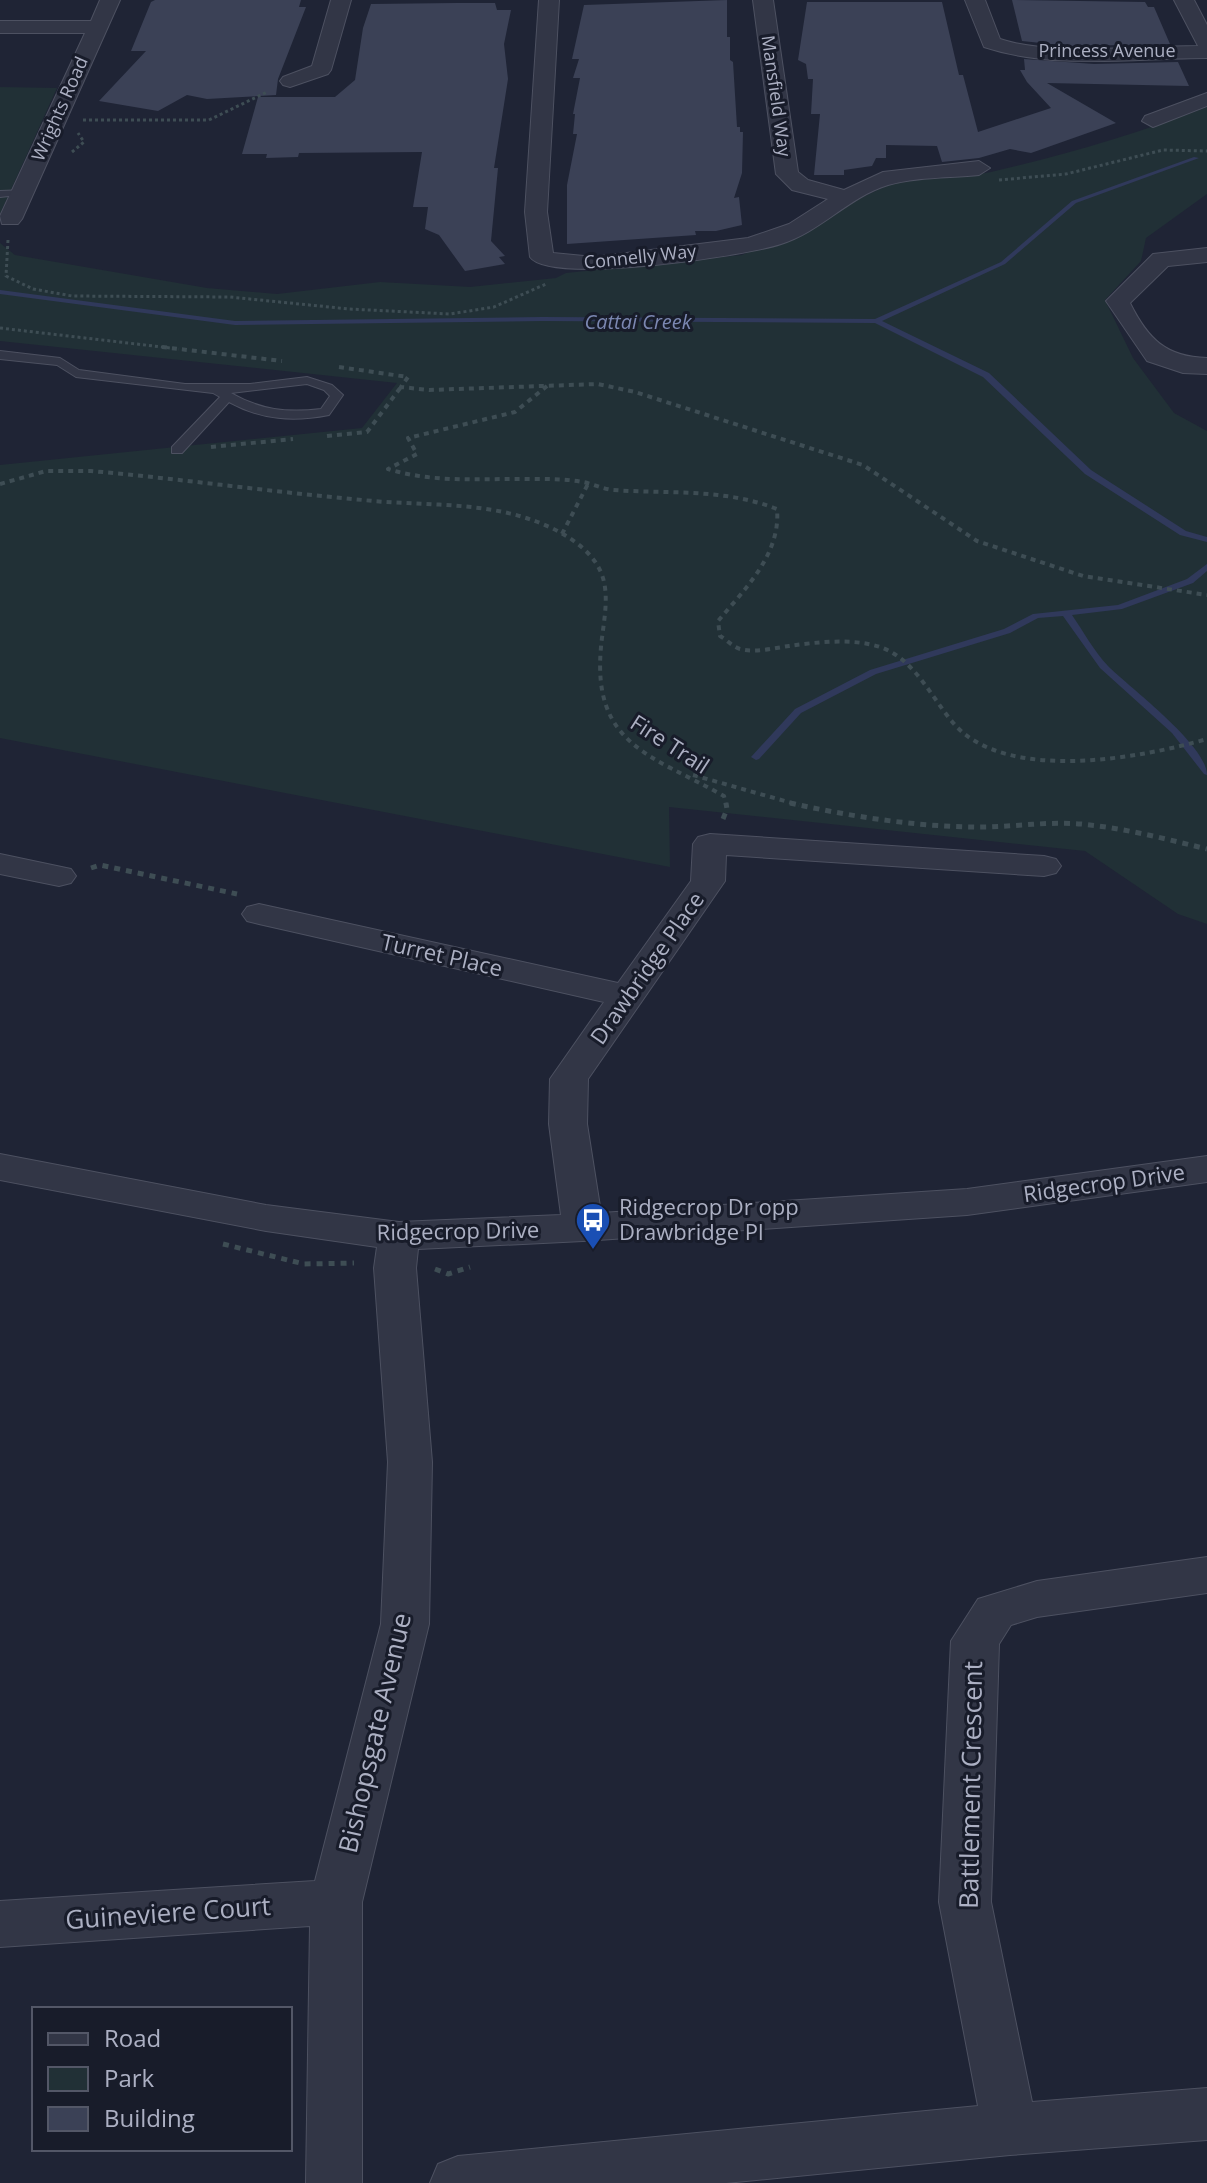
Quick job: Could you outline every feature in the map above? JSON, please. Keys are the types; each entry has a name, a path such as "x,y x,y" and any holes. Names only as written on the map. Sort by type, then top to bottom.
{"street":[{"name":"Wrights Road","path":"10,219 110,0"},
{"path":"290,81 321,70 341,0"},
{"name":"Connelly Way","path":"549,0 536,212 542,257 556,263 581,265 774,239 797,229 869,184 897,175 983,174"},
{"name":"Mansfield Way","path":"763,0 787,174 800,185 847,197"},
{"name":"Princess Avenue","path":"975,0 991,43 1007,49 1207,52"},
{"path":"1184,0 1207,44"},
{"path":"0,27 98,27"},
{"path":"1153,121 1207,99"},
{"path":"1207,255 1161,259 1118,301 1156,356 1172,363 1207,366"},
{"path":"710,844 1044,866"},
{"name":"Drawbridge Place","path":"583,1228 568,1124 569,1079 708,881 710,844"},
{"path":"0,864 59,876"},
{"name":"Turret Place","path":"259,914 626,996"},
{"name":"Ridgecrop Drive","path":"0,1167 307,1225 399,1236 583,1228 967,1202 1207,1169"},
{"name":"Bishopsgate Avenue","path":"334,2183 336,1902 405,1624 410,1462 395,1268 399,1236"},
{"name":"Battlement Crescent","path":"1010,2129 965,1902 975,1641 995,1612 1037,1599 1207,1575"},
{"name":"Guineviere Court","path":"0,1924 336,1902"},
{"path":"458,2183 1010,2129 1207,2114"}],"lane":[{"path":"0,194 23,192"},
{"path":"0,355 60,362 76,373 222,392 291,380 328,384 337,395 325,412 295,417 252,412 222,392"},
{"path":"177,450 222,392"}],"path":[{"path":"78,120 209,120 290,81"},
{"path":"983,174 1066,174 1163,150 1207,151"},
{"path":"10,219 6,276 33,289 72,296 230,297 349,309 450,314 494,307 581,265"},
{"path":"0,328 291,362"},
{"path":"337,367 408,377 401,387 415,389 598,384 635,392 863,465 977,541 1083,576 1207,595"},
{"path":"547,386 515,412 408,438 417,454 388,469 401,475 474,480 590,481 608,490 735,497 764,502 777,509 781,521 765,560 718,621 720,636 736,648 752,650 813,643 881,647 905,662 965,735 1005,754 1063,761 1120,757 1187,746 1207,739"},
{"name":"Fire Trail","path":"0,484 34,473 67,470 162,476 361,501 478,508 526,518 562,534 595,561 604,578 599,683 602,705 616,728 640,747 724,796 727,809 710,844"},
{"path":"562,534 590,481"},
{"path":"680,771 746,793 862,816 967,827 1063,823 1122,828 1207,849"},
{"path":"59,876 100,865 251,897 259,914"}],"green space":[{"path":"0,87 57,88 0,214"},
{"path":"1207,107 1207,194 1146,238 1141,261 1105,300 1133,358 1174,413 1207,431 1207,924 1178,914 1085,851 669,807 670,867 0,738 0,465 362,428 397,383 0,341 0,243 15,255 207,288 277,294 380,282 470,287 556,278 566,273 742,255 888,185 978,174 1018,165 1127,135"}],"building":[{"path":"301,0 299,7 306,7 278,79 276,95 207,99 187,95 158,111 99,101 146,51 131,51 151,2"},
{"path":"727,0 727,37 730,37 730,60 733,62 737,127 743,132 742,173 734,198 739,197 742,225 716,231 695,231 696,235 567,244 567,185 577,134 573,134 573,114 580,78 573,78 579,59 572,59 584,5"},
{"path":"1012,0 1145,2 1148,7 1154,7 1170,44 1070,46 1022,41"},
{"path":"807,2 942,2 959,75 963,75 978,132 1051,108 1020,70 1025,70 1024,59 1094,64 1178,62 1189,86 1047,83 1116,123 1031,153 1010,149 979,158 942,162 937,146 886,145 886,158 876,158 872,166 844,170 844,175 814,175 820,114 811,114 813,79 808,79 806,64 798,60"},
{"path":"495,3 497,10 511,10 504,44 508,79 494,168 498,168 491,241 505,256 499,257 505,264 465,271 439,235 425,229 428,207 413,207 422,152 299,153 298,157 266,158 267,154 242,154 258,97 335,97 355,80 363,28 371,4"}],"waterway":[{"path":"876,321 1003,263 1074,202 1196,158"},
{"name":"Cattai Creek","path":"0,292 235,323 542,319 876,321"},
{"name":"Cattai Creek","path":"876,321 986,375 1088,472 1183,533 1207,540"},
{"path":"756,757 798,711 873,672 1007,631 1036,616 1119,607 1190,581 1207,567"},
{"path":"1066,613 1103,666 1175,731 1207,772"}],"place":[{"name":"Ridgecrop Dr opp Drawbridge Pl","path":"593,1251"}]}
